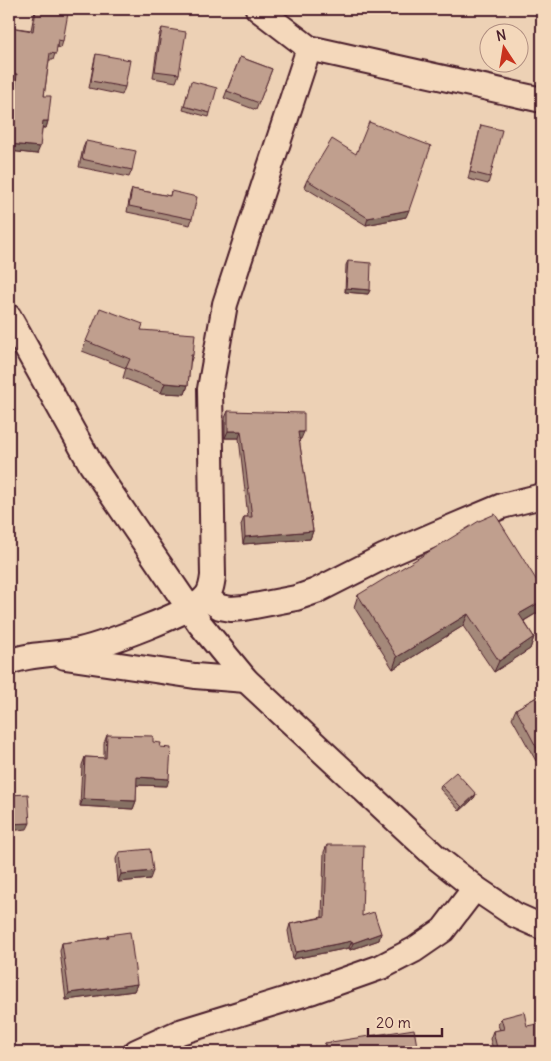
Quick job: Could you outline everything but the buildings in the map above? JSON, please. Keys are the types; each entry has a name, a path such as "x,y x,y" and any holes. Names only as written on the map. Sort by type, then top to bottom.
{"street":[{"path":"258,9 309,48 542,100"},
{"path":"9,662 27,657 81,650 108,642 198,603 211,590 213,576 210,389 217,345 226,304 309,48"},
{"path":"9,317 91,464 198,603 200,624 246,680 436,857 475,888 515,915 542,927"},
{"path":"198,603 231,609 296,598 316,591 385,556 502,506 542,496"},
{"path":"51,655 176,674 246,680"},
{"path":"136,1052 180,1032 313,991 381,967 414,950 443,930 475,888"}]}
